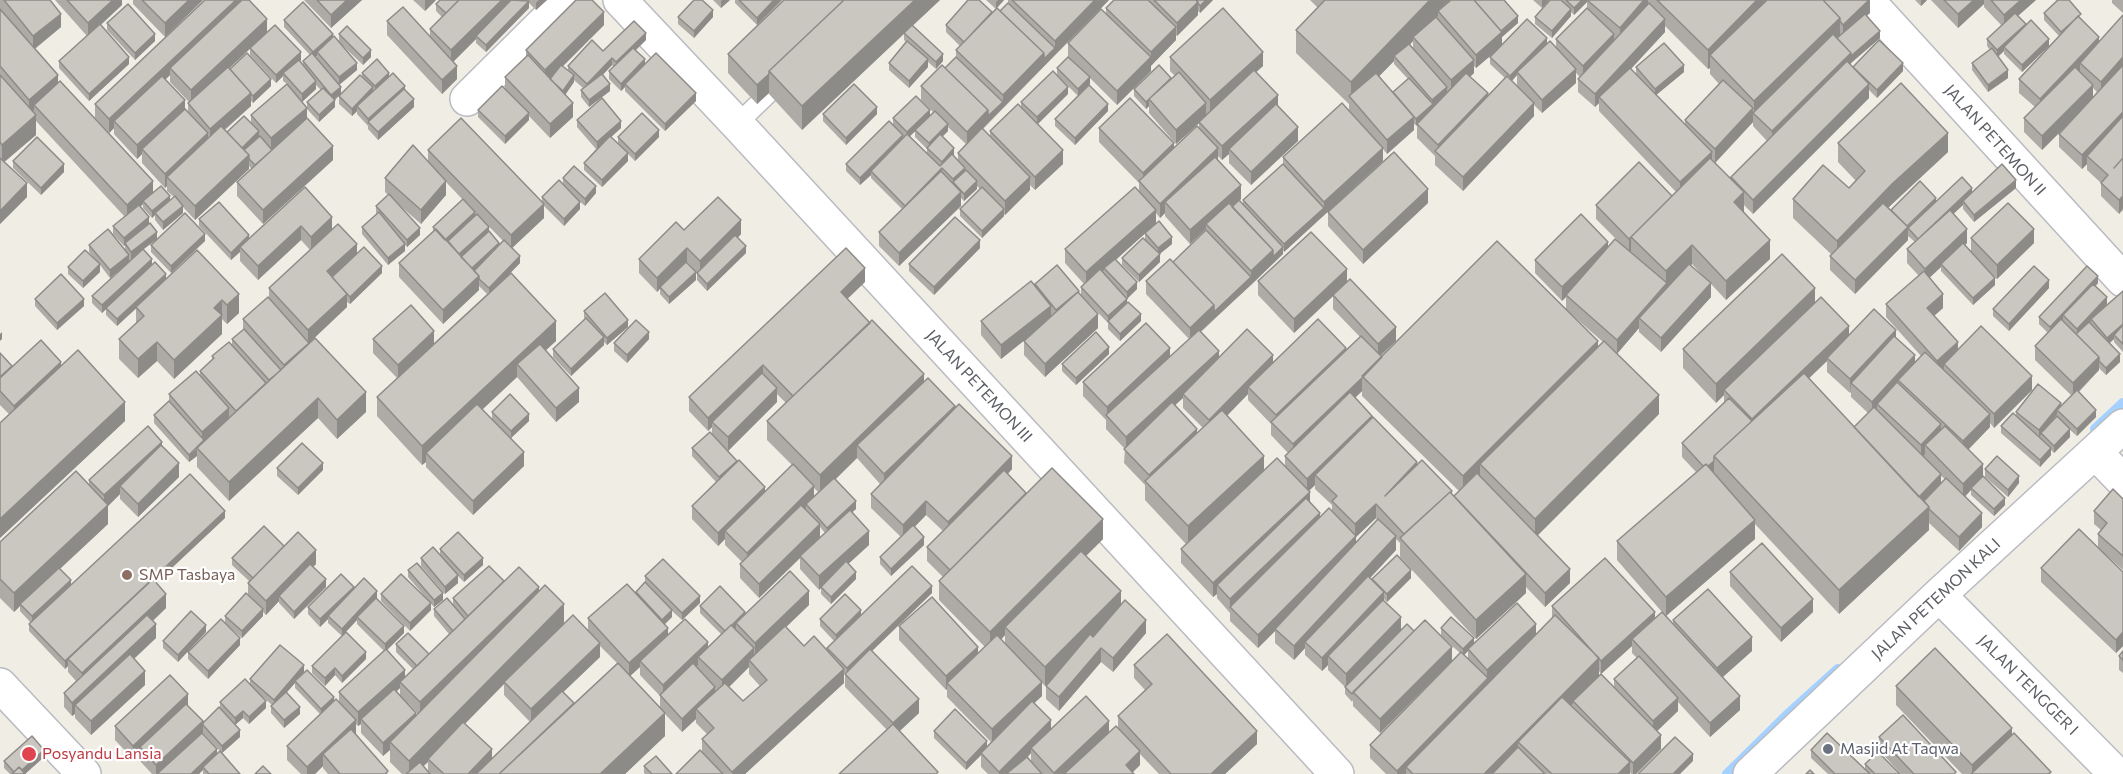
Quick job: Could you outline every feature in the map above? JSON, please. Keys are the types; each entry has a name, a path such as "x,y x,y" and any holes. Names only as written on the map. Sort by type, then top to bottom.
{"street":[{"path":"466,99 567,0"},
{"name":"JALAN PETEMON III","path":"620,0 1337,774"},
{"name":"JALAN PETEMON II","path":"1867,0 2123,280"},
{"name":"JALAN PETEMON KALI","path":"1750,774 2123,426"},
{"path":"2096,453 2123,481"},
{"name":"JALAN TENGGER I","path":"1939,596 2116,774"},
{"path":"0,685 84,774"}],"lane":[{"path":"737,124 798,66"}],"building":[{"path":"4,0 50,0 61,14 33,36"},
{"path":"67,0 113,0 88,23"},
{"path":"142,0 189,0 165,23"},
{"path":"205,0 236,0 109,119 95,104"},
{"path":"242,0 249,0 267,19 191,90 170,68"},
{"path":"317,0 347,0 331,15"},
{"path":"440,0 459,0 446,13 436,4"},
{"path":"459,0 502,0 451,50 430,29"},
{"path":"511,0 529,1 486,45 476,36"},
{"path":"576,0 592,0 604,12 545,70 526,50"},
{"path":"694,0 702,0 713,10 694,31 678,17"},
{"path":"739,0 774,0 757,18"},
{"path":"784,0 844,0 757,85 728,54"},
{"path":"844,0 915,0 802,106 769,71"},
{"path":"968,0 979,0 992,12 964,42 946,25"},
{"path":"1012,0 1095,0 1055,41"},
{"path":"1114,0 1148,0 1176,27 1151,52 1106,8"},
{"path":"1154,0 1196,0 1198,2 1177,23"},
{"path":"1196,0 1206,0 1200,6"},
{"path":"1325,0 1430,0 1351,82 1296,30"},
{"path":"1451,0 1474,0 1502,32 1476,55 1438,11"},
{"path":"1474,0 1504,0 1518,16 1501,31"},
{"path":"1550,0 1561,0 1571,9 1552,31 1535,17"},
{"path":"1566,0 1582,0 1574,8"},
{"path":"1587,0 1644,0 1620,28"},
{"path":"1657,0 1757,0 1708,50"},
{"path":"1767,0 1823,0 1840,18 1754,101 1710,55"},
{"path":"1823,0 1869,0 1843,25 1840,18"},
{"path":"1944,0 1974,0 1958,14"},
{"path":"1991,0 2021,0 2004,15"},
{"path":"2058,0 2069,0 2081,14 2061,32 2044,13"},
{"path":"303,2 333,34 313,52 284,20"},
{"path":"1008,3 1055,48 1044,59 1044,53 1000,11"},
{"path":"1649,3 1665,19 1595,94 1578,79"},
{"path":"128,4 155,34 135,53 107,23"},
{"path":"403,7 457,66 442,80 387,21"},
{"path":"997,8 1044,53 1003,95 956,50"},
{"path":"1223,8 1263,52 1210,100 1170,57"},
{"path":"1587,8 1614,34 1583,66 1556,39"},
{"path":"0,9 58,75 29,100 0,66"},
{"path":"1101,9 1151,57 1117,91 1068,43"},
{"path":"2015,13 2026,24 1997,50 1987,39"},
{"path":"1865,14 1880,31 1851,56 1851,53 1837,38"},
{"path":"2123,15 2123,57 2101,82 2080,63"},
{"path":"2078,16 2099,37 2040,99 2019,79"},
{"path":"1436,17 1474,60 1451,80 1413,37"},
{"path":"1527,19 1547,38 1510,76 1490,57"},
{"path":"2031,20 2049,39 2022,65 2004,47"},
{"path":"634,21 646,33 616,62 612,58 587,84 568,66 592,40 603,51"},
{"path":"100,24 129,57 89,94 59,61"},
{"path":"275,25 301,52 276,75 250,48"},
{"path":"912,25 943,54 936,62 904,33"},
{"path":"347,26 371,50 363,58 339,34"},
{"path":"1833,34 1851,53 1772,131 1753,113"},
{"path":"334,36 357,63 339,77 317,52"},
{"path":"1879,40 1903,63 1877,90 1853,67"},
{"path":"907,41 928,59 909,81 889,63"},
{"path":"1550,41 1576,69 1542,100 1517,72"},
{"path":"1664,43 1684,65 1655,89 1636,67"},
{"path":"1409,44 1447,87 1432,100 1394,56"},
{"path":"633,48 645,59 621,84 609,71"},
{"path":"1992,48 2008,70 1988,85 1972,63"},
{"path":"247,53 271,79 253,96 230,69"},
{"path":"312,53 341,87 331,95 303,61"},
{"path":"656,53 696,93 665,124 625,84"},
{"path":"528,55 573,103 550,124 505,77"},
{"path":"956,57 1003,102 988,116 988,110 945,68"},
{"path":"1068,57 1090,77 1078,89 1057,68"},
{"path":"377,59 389,73 375,86 362,73"},
{"path":"299,60 316,81 302,94 283,73"},
{"path":"1847,61 1869,84 1753,200 1731,177"},
{"path":"561,65 574,75 563,91 550,79"},
{"path":"942,65 988,110 967,132 921,86"},
{"path":"1159,65 1171,78 1146,102 1134,89"},
{"path":"2123,65 2123,112 2082,155 2059,134"},
{"path":"228,67 251,93 210,129 188,103"},
{"path":"2075,67 2093,85 2042,136 2024,118"},
{"path":"1630,68 1712,152 1680,182 1599,97"},
{"path":"1254,70 1278,95 1222,146 1199,122"},
{"path":"1053,71 1068,87 1037,117 1021,102"},
{"path":"1179,72 1206,103 1176,130 1149,99"},
{"path":"393,73 405,86 368,119 357,106"},
{"path":"1376,73 1414,117 1387,140 1349,96"},
{"path":"1466,73 1488,93 1438,145 1417,124"},
{"path":"602,74 610,84 589,100 581,90"},
{"path":"0,75 36,115 2,145 0,142"},
{"path":"360,75 373,87 352,109 339,96"},
{"path":"162,76 185,100 137,145 114,121"},
{"path":"1507,76 1534,103 1463,177 1435,151"},
{"path":"1409,78 1433,104 1416,119 1393,92"},
{"path":"1723,80 1753,108 1715,149 1685,120"},
{"path":"60,81 153,181 127,205 34,105"},
{"path":"1901,83 1948,133 1892,184 1837,241 1793,199 1823,165 1849,188 1865,171 1838,143"},
{"path":"287,84 307,108 271,138 251,115"},
{"path":"854,84 877,107 846,138 823,114"},
{"path":"1089,85 1108,104 1075,138 1055,119"},
{"path":"502,86 529,113 505,136 478,110"},
{"path":"323,88 335,100 319,115 307,102"},
{"path":"404,89 414,99 378,132 368,122"},
{"path":"916,96 930,110 907,132 893,118"},
{"path":"602,98 621,121 597,142 577,120"},
{"path":"1130,98 1174,143 1143,173 1099,128"},
{"path":"1342,103 1383,148 1324,202 1283,157"},
{"path":"1018,104 1063,150 1035,177 990,131"},
{"path":"1276,104 1298,127 1251,172 1229,149"},
{"path":"185,109 208,133 165,174 142,149"},
{"path":"935,111 948,124 929,143 915,130"},
{"path":"642,113 659,130 635,154 618,137"},
{"path":"244,116 259,131 242,148 227,132"},
{"path":"2123,116 2123,196 2119,200 2101,183 2108,175 2087,156"},
{"path":"307,118 333,146 263,210 237,182"},
{"path":"461,118 544,204 511,235 428,150"},
{"path":"889,121 903,135 860,178 846,164"},
{"path":"221,126 249,155 195,206 167,177"},
{"path":"1197,126 1218,148 1160,204 1139,181"},
{"path":"982,128 1030,177 1005,201 958,153"},
{"path":"907,134 940,166 952,154 965,168 953,179 942,168 905,206 871,171"},
{"path":"940,134 954,148 942,162 927,148"},
{"path":"260,136 272,150 255,165 244,150"},
{"path":"610,136 628,153 602,180 584,163"},
{"path":"37,137 64,164 41,188 13,161"},
{"path":"413,145 446,181 421,210 385,178"},
{"path":"1394,152 1428,189 1363,250 1328,212"},
{"path":"1215,157 1241,185 1190,230 1165,202"},
{"path":"0,158 27,183 0,211"},
{"path":"1710,158 1744,192 1734,202 1770,240 1726,281 1692,245 1666,271 1631,237"},
{"path":"1639,162 1672,196 1629,239 1596,205"},
{"path":"1283,164 1324,208 1284,244 1243,200"},
{"path":"2002,164 2016,180 1974,215 1963,201"},
{"path":"574,166 596,186 585,199 563,178"},
{"path":"966,170 977,181 964,194 953,182"},
{"path":"941,171 961,192 899,253 879,232"},
{"path":"1962,177 1972,188 1918,239 1908,228"},
{"path":"559,180 580,202 564,219 542,197"},
{"path":"1920,181 1936,198 1907,226 1891,210"},
{"path":"161,186 170,196 152,211 143,201"},
{"path":"305,187 332,217 311,237 301,226 258,266 240,247"},
{"path":"982,187 1004,209 982,231 960,209"},
{"path":"1135,187 1156,210 1086,272 1065,249"},
{"path":"389,194 420,228 407,240 376,206"},
{"path":"175,196 183,206 163,222 155,213"},
{"path":"718,197 741,220 700,261 687,248 657,278 639,259 676,222 684,230"},
{"path":"463,199 475,212 445,240 433,227"},
{"path":"1239,200 1283,247 1273,257 1273,250 1232,207"},
{"path":"219,202 249,235 231,253 199,219"},
{"path":"1229,203 1273,250 1251,271 1206,224"},
{"path":"1883,203 1908,227 1855,280 1830,256"},
{"path":"2008,203 2034,229 1997,265 1971,238"},
{"path":"139,205 149,217 124,238 113,226"},
{"path":"1950,210 1967,229 1925,269 1907,249"},
{"path":"379,212 405,244 388,258 362,227"},
{"path":"185,213 205,234 171,266 151,245"},
{"path":"477,214 489,227 459,254 448,241"},
{"path":"1581,214 1608,242 1562,287 1535,260"},
{"path":"955,217 980,240 934,287 909,264"},
{"path":"1159,221 1172,237 1158,248 1145,233"},
{"path":"150,223 157,232 131,252 125,243"},
{"path":"338,224 357,244 327,271 347,294 308,330 269,288"},
{"path":"108,229 129,255 110,270 89,245"},
{"path":"436,229 479,276 443,310 399,263"},
{"path":"1206,230 1251,277 1214,312 1214,305 1173,262"},
{"path":"489,231 499,243 472,268 461,257"},
{"path":"1311,232 1347,269 1294,319 1258,281"},
{"path":"735,235 746,246 707,284 697,273"},
{"path":"1143,238 1160,254 1139,275 1122,258"},
{"path":"1615,239 1667,283 1617,340 1566,295"},
{"path":"504,240 520,256 489,288 474,271"},
{"path":"1497,241 1598,341 1463,476 1362,376"},
{"path":"1963,243 1995,278 1973,298 1941,264"},
{"path":"364,247 382,266 350,297 332,277"},
{"path":"846,248 865,268 841,292 870,323 793,396 763,365 708,418 689,397"},
{"path":"143,249 152,259 102,305 92,296"},
{"path":"85,250 100,264 83,281 68,267"},
{"path":"197,250 239,294 227,305 222,300 214,308 222,315 174,360 157,342 138,359 119,339 144,316 136,307"},
{"path":"1782,254 1815,288 1716,384 1683,349"},
{"path":"1115,259 1137,282 1127,292 1104,268"},
{"path":"1170,259 1214,305 1190,328 1146,281"},
{"path":"155,262 166,274 117,319 106,308"},
{"path":"686,262 696,272 669,297 660,287"},
{"path":"1689,264 1711,283 1661,338 1639,318"},
{"path":"1057,265 1079,291 1056,310 1035,284"},
{"path":"2034,266 2049,280 2009,324 1993,309"},
{"path":"2087,266 2098,276 2050,327 2039,317"},
{"path":"1100,269 1127,299 1108,316 1081,287"},
{"path":"1924,271 1943,294 1927,308 1958,342 1937,361 1886,304"},
{"path":"511,273 556,321 422,446 377,397"},
{"path":"61,274 84,299 57,323 35,299"},
{"path":"1350,279 1396,327 1378,344 1333,295"},
{"path":"1031,281 1051,306 1001,345 981,321"},
{"path":"2093,284 2107,297 2077,329 2063,315"},
{"path":"2123,291 2123,324 2107,338 2091,319"},
{"path":"1078,292 1098,314 1045,364 1024,341"},
{"path":"605,293 628,320 607,338 584,311"},
{"path":"268,297 309,343 284,365 243,319"},
{"path":"1821,297 1849,326 1752,419 1724,390"},
{"path":"1128,302 1141,314 1120,334 1108,321"},
{"path":"411,305 434,331 398,365 373,339"},
{"path":"1874,309 1896,330 1850,379 1827,358"},
{"path":"586,318 604,337 571,369 553,349"},
{"path":"1318,319 1346,348 1276,415 1248,387"},
{"path":"2061,319 2099,357 2073,383 2035,346"},
{"path":"636,320 649,332 627,355 614,343"},
{"path":"872,320 924,374 820,475 767,421"},
{"path":"2089,322 2120,354 2106,368 2099,361 2099,357 2076,334"},
{"path":"1146,323 1170,348 1107,407 1083,382"},
{"path":"2123,325 2123,344 2114,335"},
{"path":"1981,326 2032,376 1994,414 1944,364"},
{"path":"244,329 281,370 269,380 232,339"},
{"path":"1247,329 1273,355 1209,420 1183,394"},
{"path":"1199,330 1219,351 1126,437 1106,415"},
{"path":"1096,332 1109,347 1076,378 1062,364"},
{"path":"1361,336 1382,357 1293,444 1271,422"},
{"path":"1894,336 1915,355 1872,402 1851,383"},
{"path":"315,338 366,392 337,420 318,398 229,482 197,448"},
{"path":"41,340 61,362 14,406 0,391 0,378"},
{"path":"1604,341 1659,395 1535,519 1480,464"},
{"path":"229,342 266,383 236,411 200,371 214,358 212,356"},
{"path":"540,344 579,388 556,408 517,364"},
{"path":"78,350 125,402 0,519 0,423"},
{"path":"1925,352 1990,414 1963,441 1898,380"},
{"path":"0,353 12,366 0,377"},
{"path":"196,371 229,408 202,432 169,394"},
{"path":"762,373 777,388 728,437 712,422"},
{"path":"1804,373 1929,507 1839,590 1714,456"},
{"path":"928,378 955,406 884,474 857,445"},
{"path":"1897,382 1941,424 1921,445 1877,404"},
{"path":"2038,384 2061,403 2039,430 2016,412"},
{"path":"2077,390 2096,410 2077,429 2057,410"},
{"path":"1350,392 1372,416 1307,479 1285,456"},
{"path":"510,394 529,414 511,431 492,412"},
{"path":"1729,398 1752,421 1714,456 1714,461 1708,466 1706,464 1703,466 1682,443"},
{"path":"169,401 204,440 189,455 154,415"},
{"path":"1172,402 1197,429 1149,475 1124,449"},
{"path":"477,404 524,452 473,501 426,453"},
{"path":"959,404 1012,456 948,522 926,501 903,525 871,494"},
{"path":"1874,407 1941,474 1919,497 1854,427"},
{"path":"1222,410 1264,456 1188,526 1145,481"},
{"path":"2013,413 2051,448 2040,460 2001,426"},
{"path":"2057,416 2070,429 2054,446 2041,433"},
{"path":"1373,417 1417,462 1385,496 1422,460 1452,491 1404,534 1376,504 1355,524 1332,501 1337,496 1315,475"},
{"path":"148,426 162,442 104,495 89,480"},
{"path":"1945,426 1983,464 1963,484 1925,445"},
{"path":"710,432 737,461 719,477 692,448"},
{"path":"302,443 323,463 298,488 277,468"},
{"path":"161,445 179,463 138,504 120,486"},
{"path":"1997,456 2019,476 2008,490 1985,469"},
{"path":"1277,458 1310,492 1213,583 1181,549"},
{"path":"739,460 765,487 718,533 692,506"},
{"path":"793,464 814,486 747,553 725,531"},
{"path":"1706,464 1755,520 1666,597 1617,541"},
{"path":"1052,468 1103,519 990,632 939,581"},
{"path":"1004,470 1026,493 950,570 927,547"},
{"path":"76,471 108,505 14,593 0,579 0,542"},
{"path":"1477,473 1570,569 1545,593 1454,496"},
{"name":"SMP Tasbaya","path":"190,474 225,511 65,661 29,624"},
{"path":"1983,476 2005,498 1994,509 1971,488"},
{"path":"834,478 856,501 827,528 806,504"},
{"path":"1946,478 1982,513 1959,537 1929,509 1924,501"},
{"path":"2113,489 2123,499 2123,556 2098,534 2107,523 2094,511"},
{"path":"1450,492 1526,574 1476,620 1400,538"},
{"path":"1306,498 1320,513 1230,599 1217,585"},
{"path":"801,505 820,524 759,584 740,564"},
{"path":"1329,508 1356,536 1258,635 1230,607"},
{"path":"850,510 869,531 819,576 800,556"},
{"path":"1378,519 1396,536 1294,646 1275,629"},
{"path":"913,525 924,537 891,569 880,557"},
{"path":"264,526 284,546 253,578 232,558"},
{"path":"2079,529 2123,572 2123,632 2116,640 2041,568"},
{"path":"298,532 316,550 266,601 248,583"},
{"path":"458,532 483,558 464,575 440,549"},
{"path":"1762,543 1813,599 1781,628 1730,572"},
{"path":"433,547 458,575 445,587 421,558"},
{"path":"1081,551 1121,591 1045,667 1005,627"},
{"path":"1397,555 1411,570 1387,594 1372,579"},
{"path":"1605,558 1655,612 1601,661 1552,606"},
{"path":"663,559 700,596 682,613 645,576"},
{"path":"846,561 856,572 831,597 821,587"},
{"path":"417,563 443,593 434,600 408,570"},
{"path":"310,564 326,579 294,612 279,596"},
{"path":"489,566 504,581 468,616 453,598"},
{"path":"912,566 932,586 847,668 827,648"},
{"path":"519,567 539,587 420,702 400,682"},
{"path":"59,568 71,580 32,616 20,604"},
{"path":"790,571 809,591 755,643 736,623"},
{"path":"341,574 354,587 320,619 308,607"},
{"path":"401,574 431,603 410,623 381,594"},
{"path":"1368,576 1384,592 1322,658 1305,642"},
{"path":"364,578 377,591 342,629 328,616"},
{"path":"153,579 166,594 82,673 68,659"},
{"path":"645,582 672,610 662,620 636,592"},
{"path":"627,584 668,628 629,663 588,618"},
{"path":"545,585 564,604 409,761 390,742"},
{"path":"720,586 745,612 725,631 700,606"},
{"path":"1708,589 1752,637 1717,668 1673,620"},
{"path":"246,593 263,609 242,631 225,616"},
{"path":"845,594 861,610 836,635 820,619"},
{"path":"932,597 978,647 946,676 899,626"},
{"path":"376,598 404,626 385,644 357,617"},
{"path":"447,598 465,619 453,631 434,609"},
{"path":"1125,600 1146,620 1113,658 1101,648 1059,697 1046,686 1090,634 1093,637"},
{"path":"1383,600 1401,617 1346,674 1328,656"},
{"path":"1517,603 1536,624 1487,670 1468,649"},
{"path":"191,611 206,625 178,655 163,641"},
{"path":"1662,612 1740,696 1710,723 1632,639"},
{"path":"147,615 156,624 72,703 64,693"},
{"path":"573,615 600,643 531,709 504,682"},
{"path":"1555,615 1599,658 1484,774 1413,774 1406,767"},
{"path":"1451,617 1474,638 1463,649 1441,628"},
{"path":"221,619 240,638 208,671 188,652"},
{"path":"685,619 708,642 663,685 640,661"},
{"path":"1425,620 1452,647 1380,719 1353,692"},
{"path":"1407,624 1414,631 1352,694 1345,687"},
{"path":"731,625 754,648 722,680 698,657"},
{"path":"785,626 804,646 814,636 844,669 732,772 702,739 714,728 696,709 725,683 743,701 767,680 749,660"},
{"path":"346,632 366,652 342,676 335,668 325,678 312,666"},
{"path":"408,633 429,654 417,666 396,644"},
{"path":"1167,634 1257,731 1211,774 1171,774 1118,716 1152,684 1134,665"},
{"path":"997,635 1042,682 992,729 947,683"},
{"path":"280,645 304,665 274,700 250,679"},
{"path":"1935,648 2012,728 1972,765 1896,686"},
{"path":"386,649 405,670 358,712 339,692"},
{"path":"870,649 919,699 893,723 845,674"},
{"path":"1461,652 1488,678 1397,771 1370,745"},
{"path":"130,654 145,671 91,721 75,705"},
{"path":"1639,656 1678,698 1653,721 1614,679"},
{"path":"618,663 665,713 600,774 499,774"},
{"path":"693,663 715,687 682,719 660,695"},
{"path":"307,670 334,697 321,709 295,681"},
{"path":"1601,674 1661,735 1633,763 1573,701"},
{"path":"170,675 188,694 133,746 115,726"},
{"path":"245,679 266,701 249,717 243,711 235,718 220,702"},
{"path":"394,689 416,713 383,743 361,719"},
{"path":"562,691 574,703 499,774 476,774"},
{"path":"286,692 300,707 284,720 271,706"},
{"path":"1086,696 1109,721 1054,773 1031,748"},
{"path":"1562,697 1630,762 1618,774 1552,774 1518,742"},
{"path":"336,699 356,720 307,767 287,746"},
{"path":"1032,701 1051,720 999,772 981,753"},
{"path":"186,704 203,721 156,765 140,747"},
{"path":"219,707 240,730 222,746 203,725"},
{"path":"955,709 987,741 966,763 934,731"},
{"path":"1903,715 1956,772 1954,774 1914,774 1879,737"},
{"path":"463,722 492,749 468,774 444,774 428,759"},
{"path":"893,724 938,772 936,774 839,774"},
{"path":"1116,726 1140,751 1126,765 1134,774 1064,774"},
{"path":"351,729 388,771 385,774 340,774 323,754"},
{"path":"202,733 217,749 191,774 158,774 158,773"},
{"name":"Masjid At Taqwa","path":"1827,733 1870,774 1835,774 1811,750"},
{"path":"2014,733 2051,772 2048,774 1971,774"},
{"path":"32,736 44,750 22,770 19,767 14,772 4,761"},
{"path":"1675,737 1693,754 1673,774 1638,774"},
{"path":"1518,747 1545,774 1492,774"},
{"path":"700,750 723,774 676,774"},
{"path":"220,751 240,774 209,774 203,767"},
{"path":"1878,752 1900,774 1875,774 1865,764"},
{"path":"656,756 672,774 652,774 644,766"},
{"path":"1027,757 1042,774 1006,774"},
{"path":"420,762 430,774 406,774"},
{"path":"263,766 271,774 255,774"},
{"path":"19,767 25,774 12,774"}],"waterway":[{"path":"2095,429 2123,403"},
{"path":"1727,774 1838,669"}],"place":[{"name":"SMP Tasbaya","path":"127,575"},
{"name":"Masjid At Taqwa","path":"1828,749"},
{"name":"Posyandu Lansia","path":"29,754"}]}
